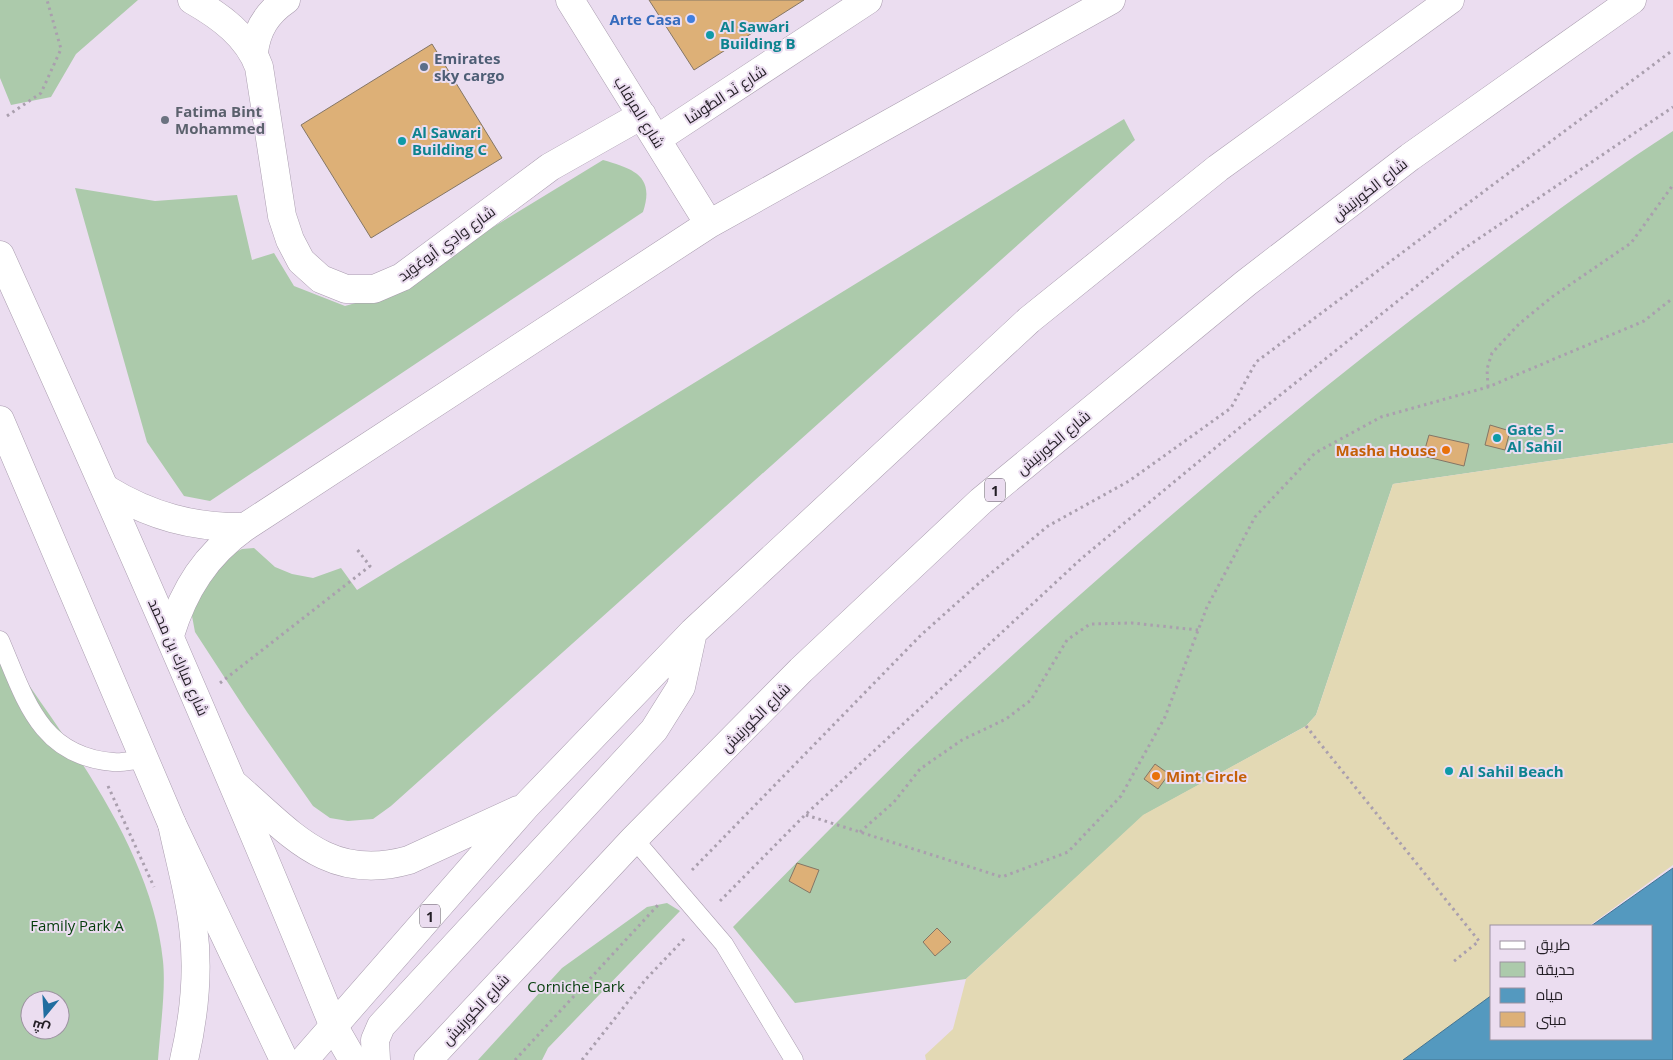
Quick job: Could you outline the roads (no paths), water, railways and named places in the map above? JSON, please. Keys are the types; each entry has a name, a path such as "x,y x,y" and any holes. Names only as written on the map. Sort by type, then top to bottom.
{"main road":[{"name":"شارع وادِي أبوعُوَيد","path":"192,0 232,28 254,52 259,67 282,216 290,240 301,261 321,279 346,289 374,289 402,277 550,167 642,115"},
{"path":"254,52 258,34 266,17 286,0"},
{"name":"شارع المِرقاب","path":"570,0 709,224"},
{"name":"شارع نَد الطُّوشا","path":"657,139 868,0"},
{"path":"170,635 177,611 198,572 227,540 245,527 709,224 1111,0"},
{"name":"1","path":"304,1060 526,806 693,632 1029,320 1218,168 1424,10 1450,0"},
{"name":"شارع الكورنيش","path":"428,1060 634,839 801,670 981,501 1254,277 1410,157 1632,0"},
{"name":"شارع مبارك بن محمد","path":"0,256 106,490 235,785 334,1027 353,1060"},
{"path":"0,420 143,759 284,1060"},
{"path":"106,490 125,501 165,518 206,526 245,527"},
{"path":"376,1060 375,1040 381,1026 654,730 681,687 688,666 693,632"},
{"path":"235,785 305,845 322,856 342,863 367,866 390,865 409,860 526,806"},
{"path":"172,824 193,926 195,981 190,1037 184,1060"}],"lane":[{"path":"0,640 38,723 59,744 85,758 114,763 143,759"},
{"path":"634,839 674,888 724,944 794,1060"}],"water":[{"path":"1673,868 1673,1060 1403,1060 1490,996 1490,1040 1653,1040 1653,925 1592,925"}],"place":[{"name":"Arte Casa","path":"691,19"},
{"name":"Al Sawari Building B","path":"710,35"},
{"name":"Emirates sky cargo","path":"424,67"},
{"name":"Fatima Bint Mohammed","path":"165,120"},
{"name":"Al Sawari Building C","path":"402,141"},
{"name":"Gate 5 - Al Sahil","path":"1497,438"},
{"name":"Masha House","path":"1446,450"},
{"name":"Al Sahil Beach","path":"1449,771"},
{"name":"Mint Circle","path":"1156,776"}],"park label":[{"name":"Family Park A","path":"77,925"},
{"name":"Corniche Park","path":"576,986"}]}
